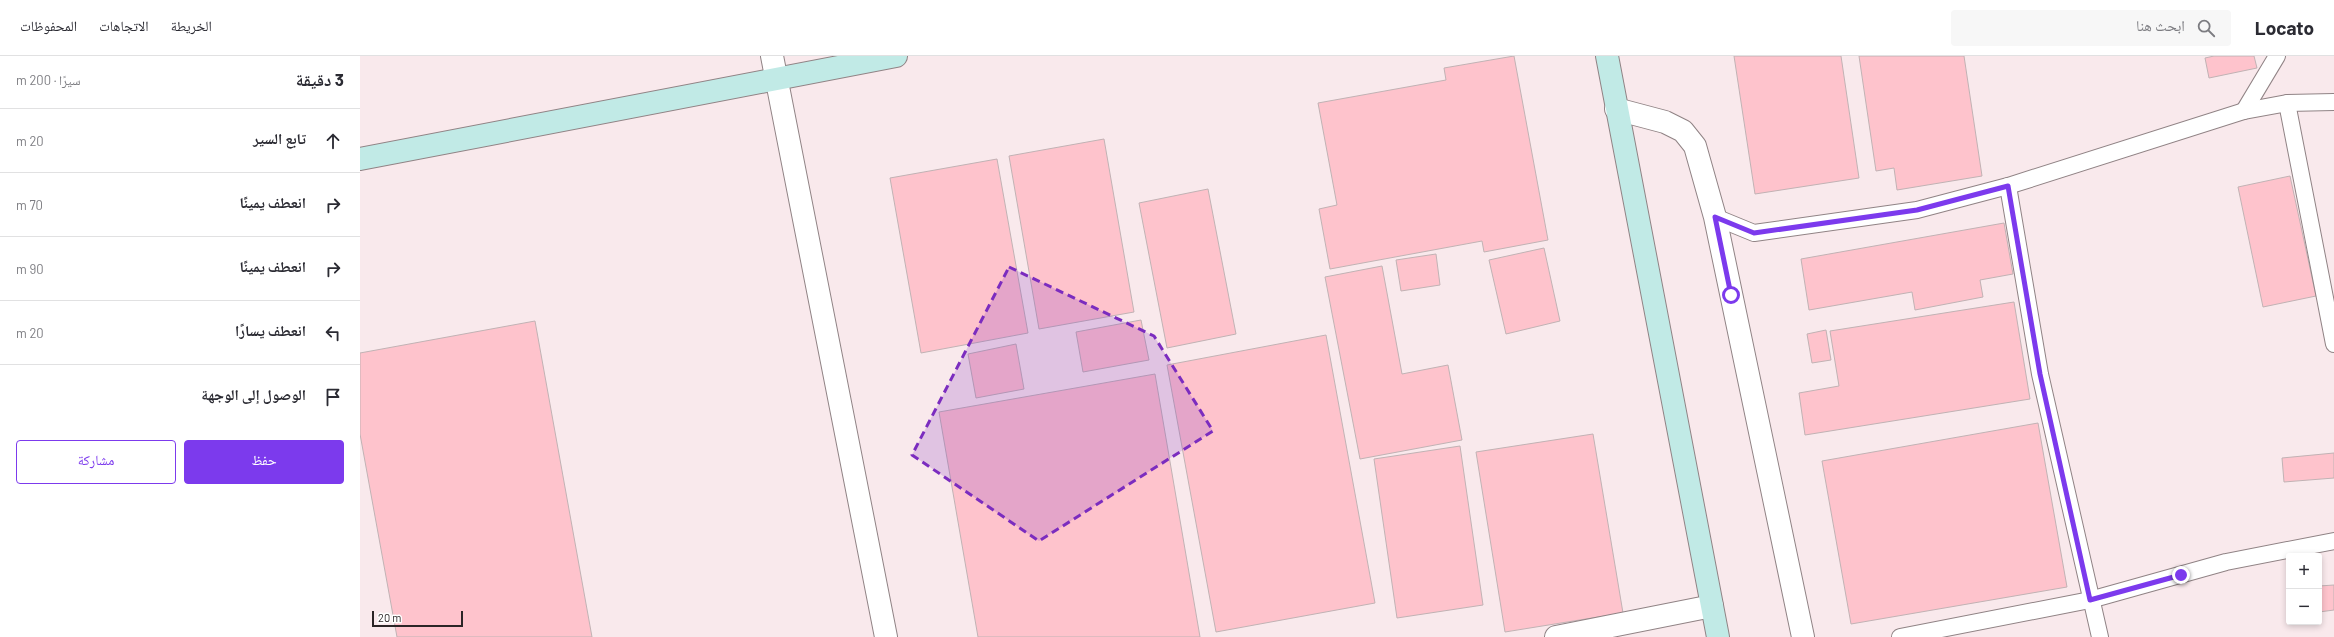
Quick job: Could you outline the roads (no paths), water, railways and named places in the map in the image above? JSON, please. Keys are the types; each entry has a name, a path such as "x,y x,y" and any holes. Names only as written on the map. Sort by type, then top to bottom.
{"street":[{"path":"772,56 886,637"},
{"path":"360,159 896,56"},
{"path":"1607,56 1718,637"},
{"path":"1616,109 1664,122 1683,130 1695,146 1715,217 1803,637"},
{"path":"1556,637 1712,606"}],"lane":[{"path":"2244,111 2277,56"},
{"path":"1715,217 1754,233 1917,210 2008,186 2244,111 2287,103 2334,102"},
{"path":"2287,103 2334,344"},
{"path":"2008,186 2040,374 2090,600 2100,637"},
{"path":"1900,637 2090,600 2226,562 2334,540"}]}
